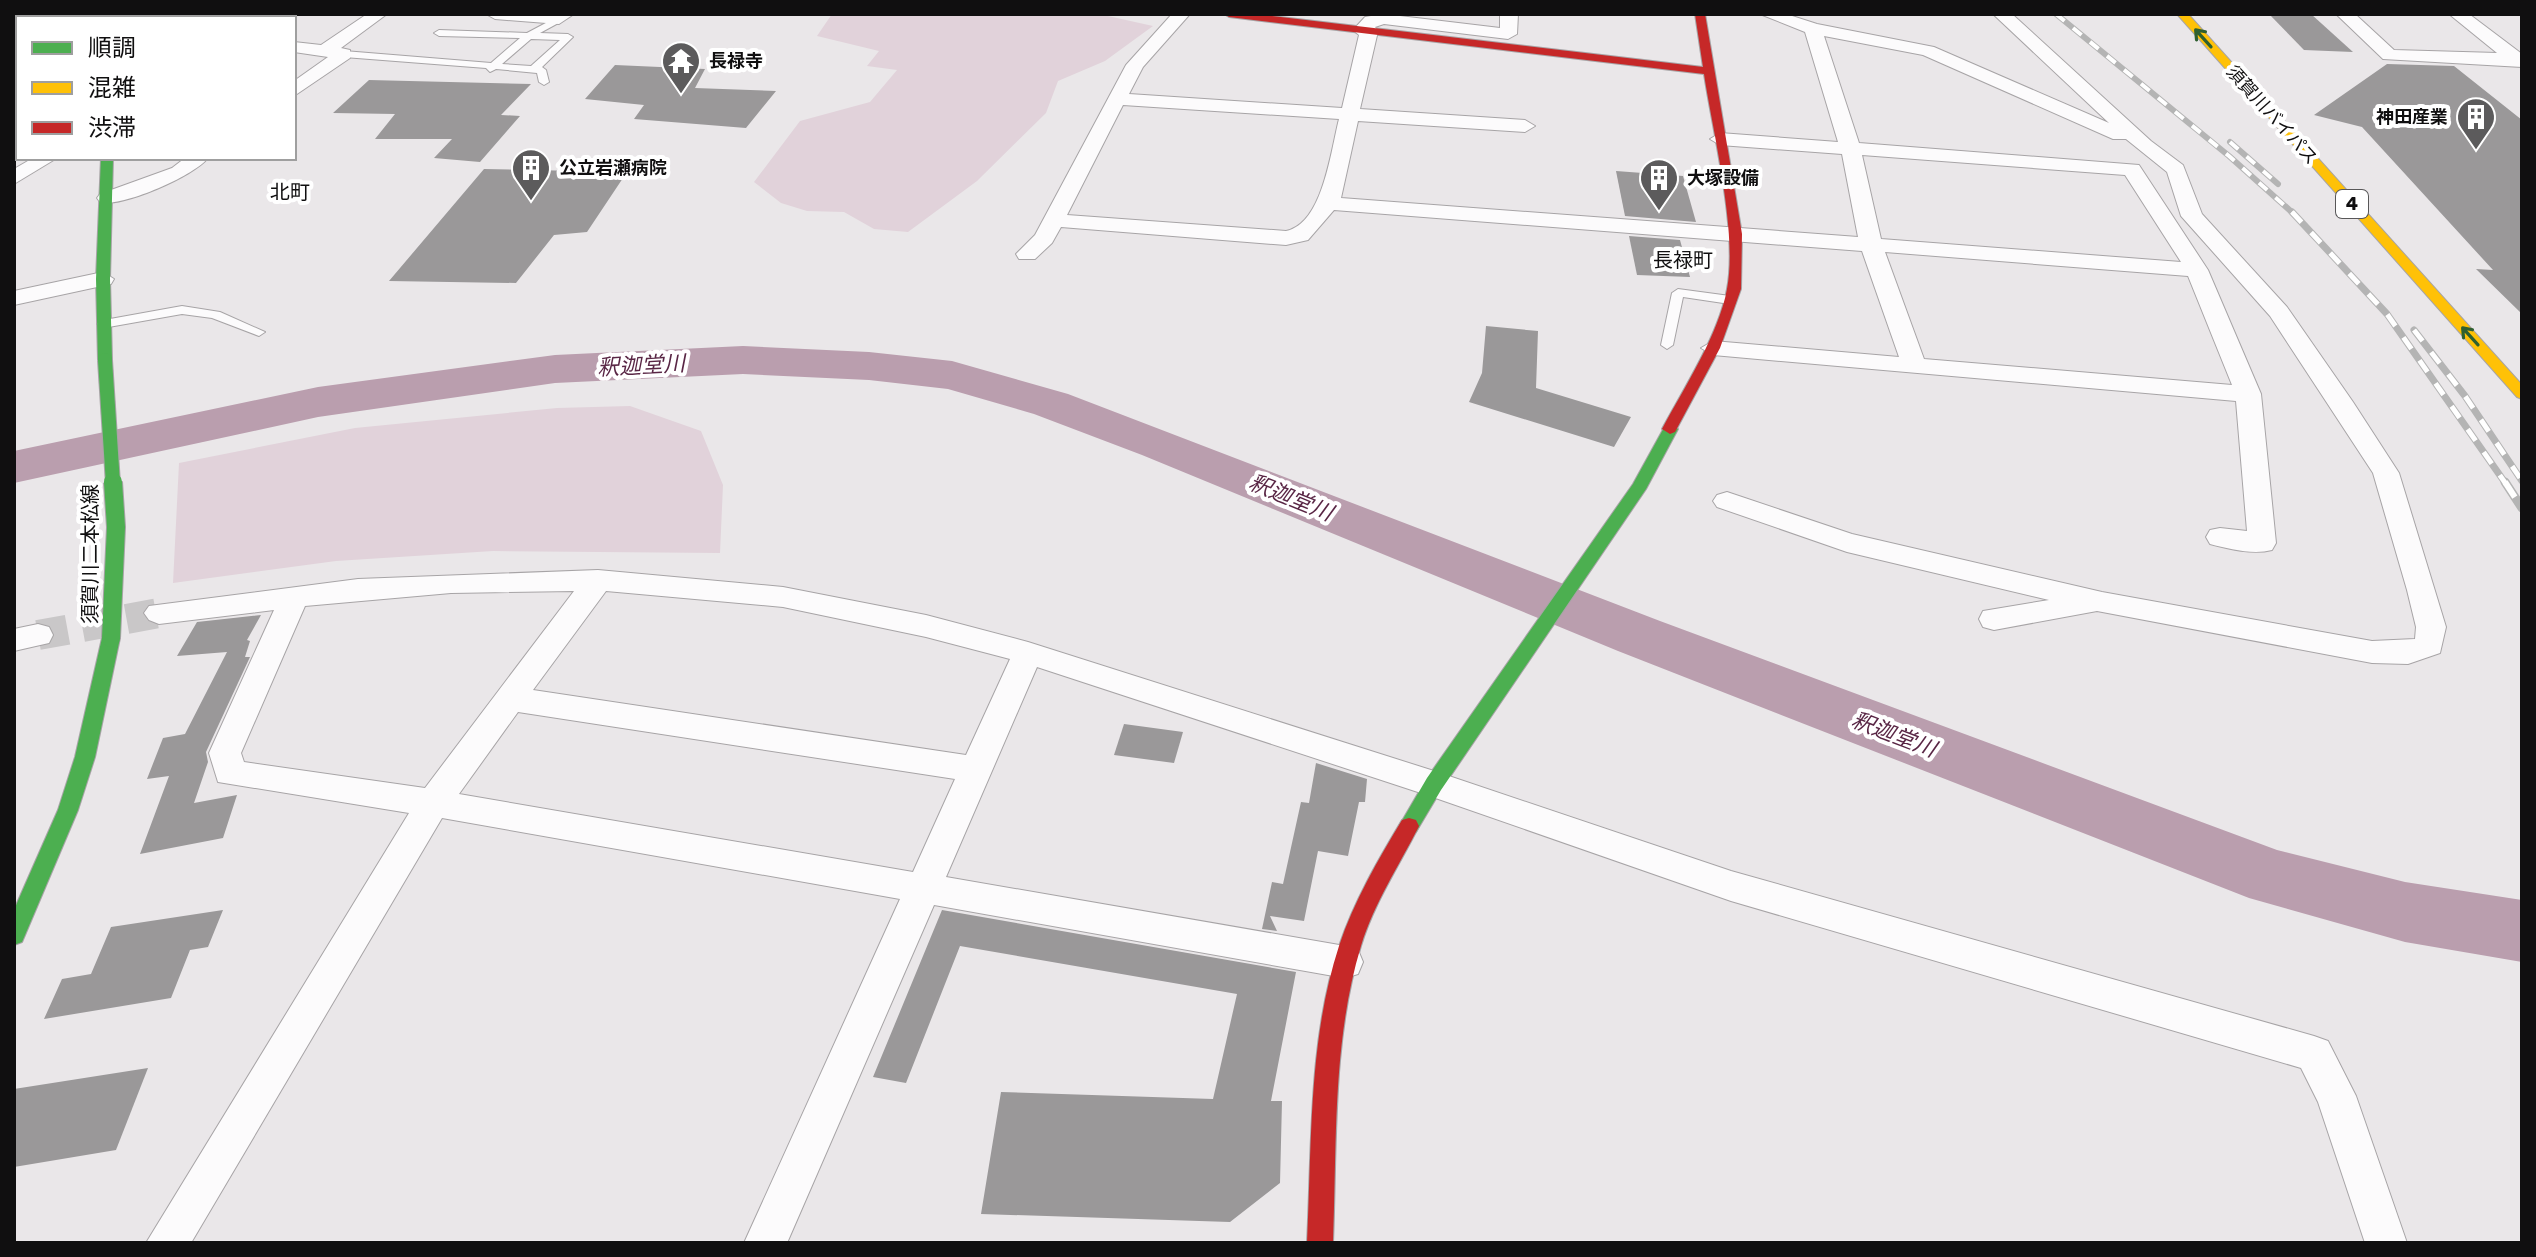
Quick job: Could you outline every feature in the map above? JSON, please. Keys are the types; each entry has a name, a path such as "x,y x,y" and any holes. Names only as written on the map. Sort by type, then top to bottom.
{"main road":[{"path":"1229,14 1706,71"},
{"path":"1320,1243 1331,1042 1345,962 1381,874 1434,784 1640,485 1713,348 1734,289 1735,234 1706,71 1700,14"},
{"name":"須賀川バイパス","path":"2182,14 2522,394"},
{"name":"須賀川二本松線","path":"14,935 68,810 85,757 111,638 116,527 103,324 107,160"}],"street":[{"path":"325,51 378,14"},
{"path":"495,14 562,16"},
{"path":"1027,254 1044,238 1135,65 1181,14"},
{"path":"1053,220 1286,238 1300,235 1329,203 1366,30 1371,21 1384,19 1508,34 1509,14"},
{"path":"1769,14 1813,29 1928,51 2144,145"},
{"path":"1727,501 1847,542 2102,602 2372,652 2408,653 2429,645 2431,627 2422,590 2386,473 2279,312 2192,216 2176,169 2144,145 2002,14"},
{"path":"2345,14 2389,55 2520,61"},
{"path":"2458,14 2520,61"},
{"path":"1813,29 1851,150 1871,245 1914,366"},
{"path":"296,47 344,54"},
{"path":"296,89 344,54"},
{"path":"1119,99 1525,126"},
{"path":"1720,139 2132,169 2176,169"},
{"path":"14,178 44,160"},
{"path":"107,198 179,172 195,160"},
{"path":"2132,169 2197,270 2248,394 2262,543 2220,537"},
{"path":"1329,203 2197,270"},
{"path":"14,298 103,279"},
{"path":"1713,348 2248,394"},
{"path":"159,613 358,589 451,583 598,580 783,597 926,626 1028,653 1434,784 1731,886 2314,1054 2336,1096 2386,1243"},
{"path":"167,1243 433,803 598,580"},
{"path":"293,599 225,753 230,773 433,803 1345,962"},
{"path":"1994,619 2102,602"},
{"path":"765,1243 1028,653"},
{"path":"511,699 974,769"}],"lane":[{"path":"497,67 528,36 562,16"},
{"path":"439,38 451,33 568,37 534,69"},
{"path":"416,61 428,52"},
{"path":"344,54 453,64 456,71 478,72 497,67 534,69 541,70 544,82"},
{"path":"1667,345 1678,293 1730,300"},
{"path":"103,324 166,309 196,309 217,313 259,332"}],"shaded area":[{"path":"832,14 1099,14 1153,26 1105,61 1058,81 1046,113 977,181 908,232 874,229 844,212 807,211 781,203 754,182 800,121 870,102 897,70 867,66 879,51 817,36"},
{"path":"630,406 701,431 723,485 720,553 493,551 336,561 173,583 179,463 355,428 557,408"}],"building":[{"path":"2269,14 2311,14 2353,52 2304,50"},
{"name":"神田産業","path":"2387,64 2454,66 2522,120 2522,314 2476,269 2493,270 2362,127 2314,115"},
{"name":"長禄寺","path":"615,65 705,69 695,88 776,91 746,128 634,119 644,105 585,99"},
{"path":"369,80 531,84 501,115 520,116 480,162 434,158 452,139 375,139 395,114 333,113"},
{"name":"公立岩瀬病院","path":"484,169 627,172 587,232 554,235 516,283 389,281"},
{"path":"1616,171 1683,176 1696,222 1625,216"},
{"path":"1629,236 1680,240 1690,277 1637,275"},
{"path":"1486,326 1538,331 1536,388 1631,417 1614,447 1469,402 1482,373"},
{"path":"261,615 247,640 250,641 245,657 250,657 206,752 208,762 194,803 237,795 223,838 140,854 169,776 147,779 163,738 185,734 227,652 177,656 197,622"},
{"path":"1124,724 1183,732 1174,763 1114,755"},
{"path":"1316,763 1367,779 1365,802 1359,802 1348,856 1318,851 1304,921 1270,916 1277,931 1262,929 1272,882 1283,884 1301,802 1309,803"},
{"path":"223,910 208,947 190,950 171,998 44,1019 62,979 91,974 111,927"},
{"path":"942,910 1296,972 1271,1101 1282,1101 1280,1183 1230,1222 981,1214 1001,1092 1213,1099 1237,994 960,946 906,1083 873,1077"},
{"path":"148,1068 116,1150 14,1167 14,1089"}],"waterway":[{"name":"釈迦堂川","path":"14,467 318,402 555,369 743,360 869,366 952,375 1051,404 1160,444 1639,636 2273,878 2405,912 2522,931"}],"tunnel":[{"path":"38,635 159,613"}],"railway":[{"path":"2056,14 2229,156 2293,213"},
{"path":"2230,142 2278,184"},
{"path":"2293,213 2387,314 2506,484"},
{"path":"2414,330 2465,396 2522,481"},
{"path":"2505,482 2522,508"}],"traffic: fast":[{"path":"105,360 103,279 107,160"},
{"path":"105,360 116,527 111,638"},
{"path":"1409,826 1434,784 1640,485 1670,429"},
{"path":"14,935 68,810 85,757 111,638"}],"traffic: slow":[{"path":"2182,14 2522,394"}],"traffic: jam":[{"path":"1229,14 1706,71"},
{"path":"1670,429 1713,348 1734,289 1735,234 1700,14"},
{"path":"1320,1243 1328,1067 1345,964 1364,910 1409,826"}],"place":[{"name":"長禄寺","path":"681,95"},
{"name":"神田産業","path":"2476,151"},
{"name":"公立岩瀬病院","path":"531,202"},
{"name":"大塚設備","path":"1659,212"}],"district":[{"name":"北町","path":"290,192"},
{"name":"長禄町","path":"1683,260"}]}
